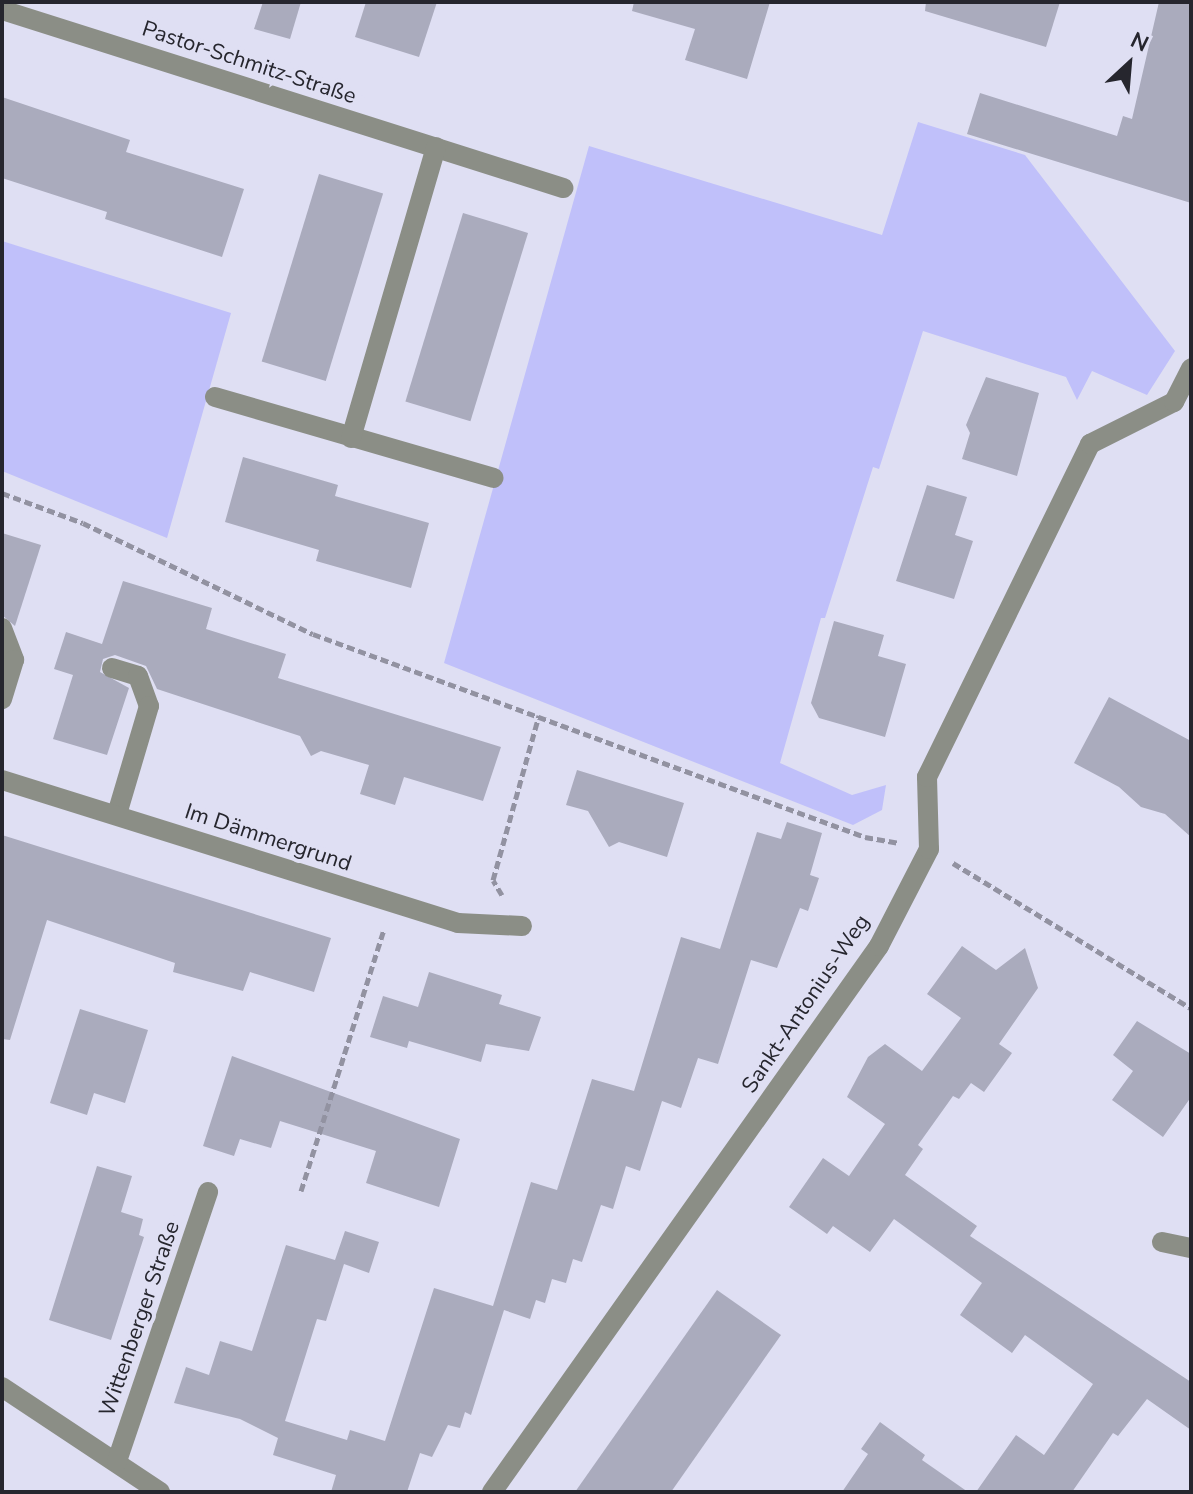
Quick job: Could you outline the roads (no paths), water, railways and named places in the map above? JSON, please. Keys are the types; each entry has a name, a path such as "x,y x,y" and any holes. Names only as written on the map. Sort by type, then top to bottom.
{"street":[{"name":"Pastor-Schmitz-Straße","path":"2,10 563,188"},
{"path":"351,438 436,147"},
{"name":"Sankt-Antonius-Weg","path":"492,1492 879,946 929,849 927,777 1090,444 1174,402 1191,368"},
{"path":"215,397 493,478"},
{"path":"2,628 14,660 2,699"},
{"path":"112,668 138,676 149,706 117,814"},
{"name":"Im Dämmergrund","path":"2,780 458,923 522,926"},
{"name":"Wittenberger Straße","path":"117,1461 208,1192"},
{"path":"1162,1242 1191,1248"},
{"name":"Wittenberger Straße","path":"2,1387 160,1492"}]}
